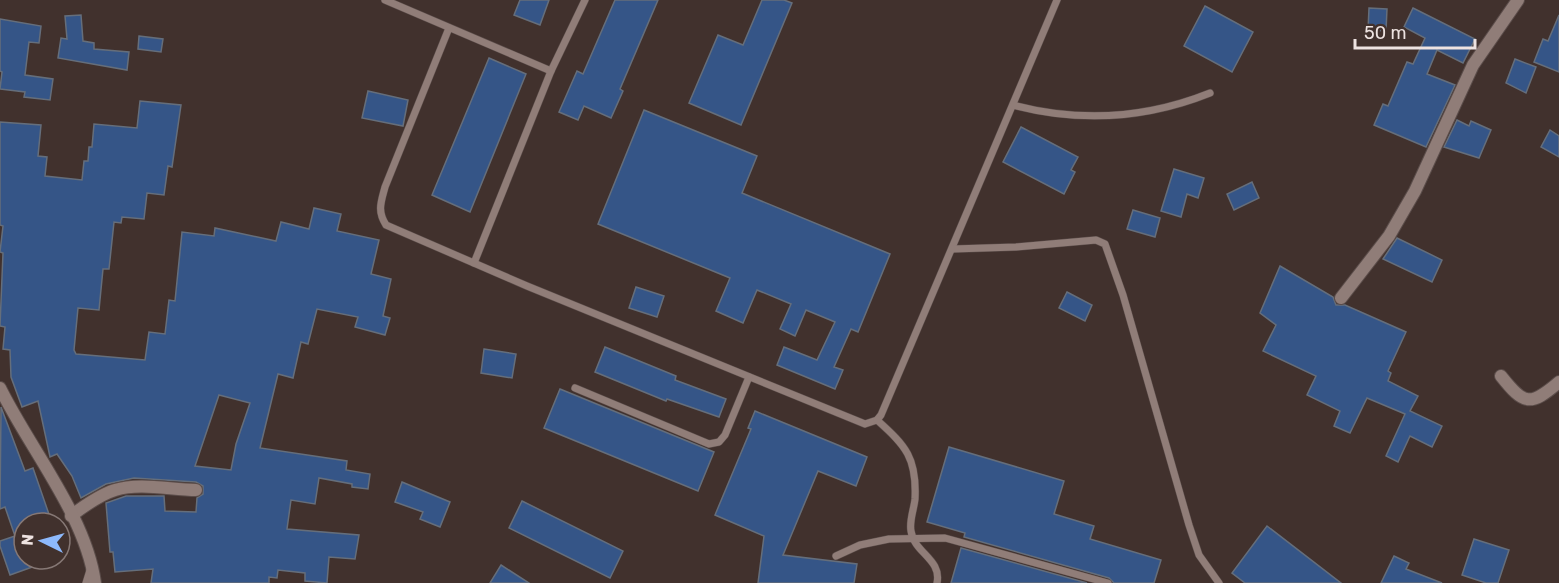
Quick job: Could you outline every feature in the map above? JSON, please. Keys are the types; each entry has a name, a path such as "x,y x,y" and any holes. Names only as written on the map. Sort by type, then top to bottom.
{"street":[{"path":"1341,298 1389,236 1410,200 1473,66 1518,0"},
{"path":"1501,376 1518,398 1526,401 1544,395 1559,382"},
{"path":"0,388 69,511"},
{"path":"72,515 93,500 116,490 132,487 196,490"},
{"path":"72,518 89,549 95,583"}],"lane":[{"path":"385,0 552,71"},
{"path":"474,263 552,71 585,0"},
{"path":"449,27 385,188 380,205 380,216 386,225 865,424 877,420 953,249 1058,0"},
{"path":"1013,105 1050,115 1129,115 1174,107 1210,93"},
{"path":"953,249 1016,247 1096,240 1105,244 1124,295 1199,555 1219,583"},
{"path":"575,388 709,444 719,442 724,435 749,376"},
{"path":"877,420 899,440 911,455 915,475 911,531 914,540 937,567 937,583"},
{"path":"836,556 860,545 889,539 945,538 1108,583"},
{"path":"86,583 92,565"}],"building":[{"path":"520,0 549,0 540,25 514,15"},
{"path":"615,0 658,0 620,89 623,91 611,118 584,106 578,120 559,112 577,71 583,74"},
{"path":"762,0 784,0 792,3 741,125 689,103 718,35 743,45"},
{"path":"1205,6 1253,32 1232,72 1184,46"},
{"path":"1369,8 1387,9 1386,31 1368,30"},
{"path":"1413,8 1475,39 1463,63 1437,50 1427,74 1455,85 1426,147 1374,125 1383,104 1388,106 1407,62 1413,64 1425,38 1404,27"},
{"path":"81,15 83,41 94,43 94,49 129,52 127,70 58,58 61,38 67,39 65,16"},
{"path":"1559,15 1559,72 1534,62 1543,39 1548,41"},
{"path":"0,19 41,26 39,43 29,42 25,75 53,79 50,100 24,97 25,92 0,89 2,72 0,71"},
{"path":"139,36 163,39 161,52 138,49"},
{"path":"489,58 526,74 470,212 432,195"},
{"path":"1515,59 1536,67 1526,93 1506,83"},
{"path":"368,91 408,100 403,126 362,118"},
{"path":"140,101 181,105 172,167 168,166 164,195 147,193 144,219 122,217 121,223 114,222 109,269 103,269 99,310 78,308 74,350 76,354 145,360 149,332 165,334 169,300 175,301 182,232 214,236 215,228 276,241 281,222 309,229 314,208 341,214 337,231 379,240 371,274 391,279 383,316 390,318 385,335 355,327 358,317 317,309 308,344 301,342 293,378 278,374 260,448 347,461 346,470 370,474 368,489 319,478 315,504 291,500 287,529 359,535 355,559 329,557 327,583 305,581 305,573 278,570 277,578 269,577 269,583 151,583 153,569 115,572 113,552 110,552 106,503 126,496 164,496 165,511 196,512 197,498 203,494 203,486 196,482 134,478 106,484 81,498 72,476 57,454 50,457 38,401 22,407 11,377 10,350 3,349 5,327 0,326 3,253 0,252 3,226 0,225 0,122 41,125 38,156 47,157 45,176 82,180 84,161 88,161 89,147 92,147 94,124 137,128","holes":["219,395 250,403 236,444 231,470 195,466"]},
{"path":"644,110 757,156 742,193 890,254 858,332 851,329 834,367 843,370 835,389 777,365 784,347 817,360 835,322 806,310 795,336 780,329 791,304 757,290 743,323 716,311 730,278 598,224"},
{"path":"1457,120 1469,126 1471,121 1491,130 1479,158 1444,147"},
{"path":"1021,127 1078,157 1071,170 1075,172 1064,194 1003,162"},
{"path":"1550,130 1559,136 1559,157 1541,147"},
{"path":"1174,169 1204,178 1198,198 1187,194 1181,217 1161,211"},
{"path":"1252,182 1259,198 1234,210 1227,194"},
{"path":"1133,210 1160,218 1155,237 1127,229"},
{"path":"1397,238 1442,260 1432,282 1383,259"},
{"path":"1280,266 1333,297 1336,305 1345,305 1406,332 1388,371 1391,373 1388,381 1418,396 1410,411 1442,426 1432,447 1410,436 1398,462 1386,456 1405,414 1367,398 1350,433 1334,426 1340,411 1307,395 1316,376 1263,351 1276,325 1260,313"},
{"path":"636,287 664,296 657,317 629,308"},
{"path":"1067,292 1092,305 1085,321 1059,308"},
{"path":"605,347 676,376 675,380 726,399 719,417 667,399 666,401 595,372"},
{"path":"484,349 516,354 512,378 481,373"},
{"path":"560,389 714,452 698,491 544,428"},
{"path":"1,407 25,471 33,468 48,511 12,511 12,527 5,507 0,509"},
{"path":"755,411 867,457 856,486 818,471 783,555 857,564 854,583 758,583 764,536 715,515 751,429 748,428"},
{"path":"949,447 1064,481 1054,514 1094,526 1090,539 1161,560 1154,583 1114,583 1109,578 964,537 965,533 927,522"},
{"path":"402,482 450,502 440,527 420,519 423,512 395,502"},
{"path":"522,501 623,551 610,578 509,528"},
{"path":"1267,526 1341,583 1245,583 1232,573"},
{"path":"12,537 12,571 21,571 10,575 0,541"},
{"path":"1474,539 1509,550 1498,583 1486,583 1462,575"},
{"path":"961,548 1087,583 951,583"},
{"path":"1394,556 1409,563 1406,569 1442,583 1381,583"},
{"path":"501,565 529,583 490,583"}]}
